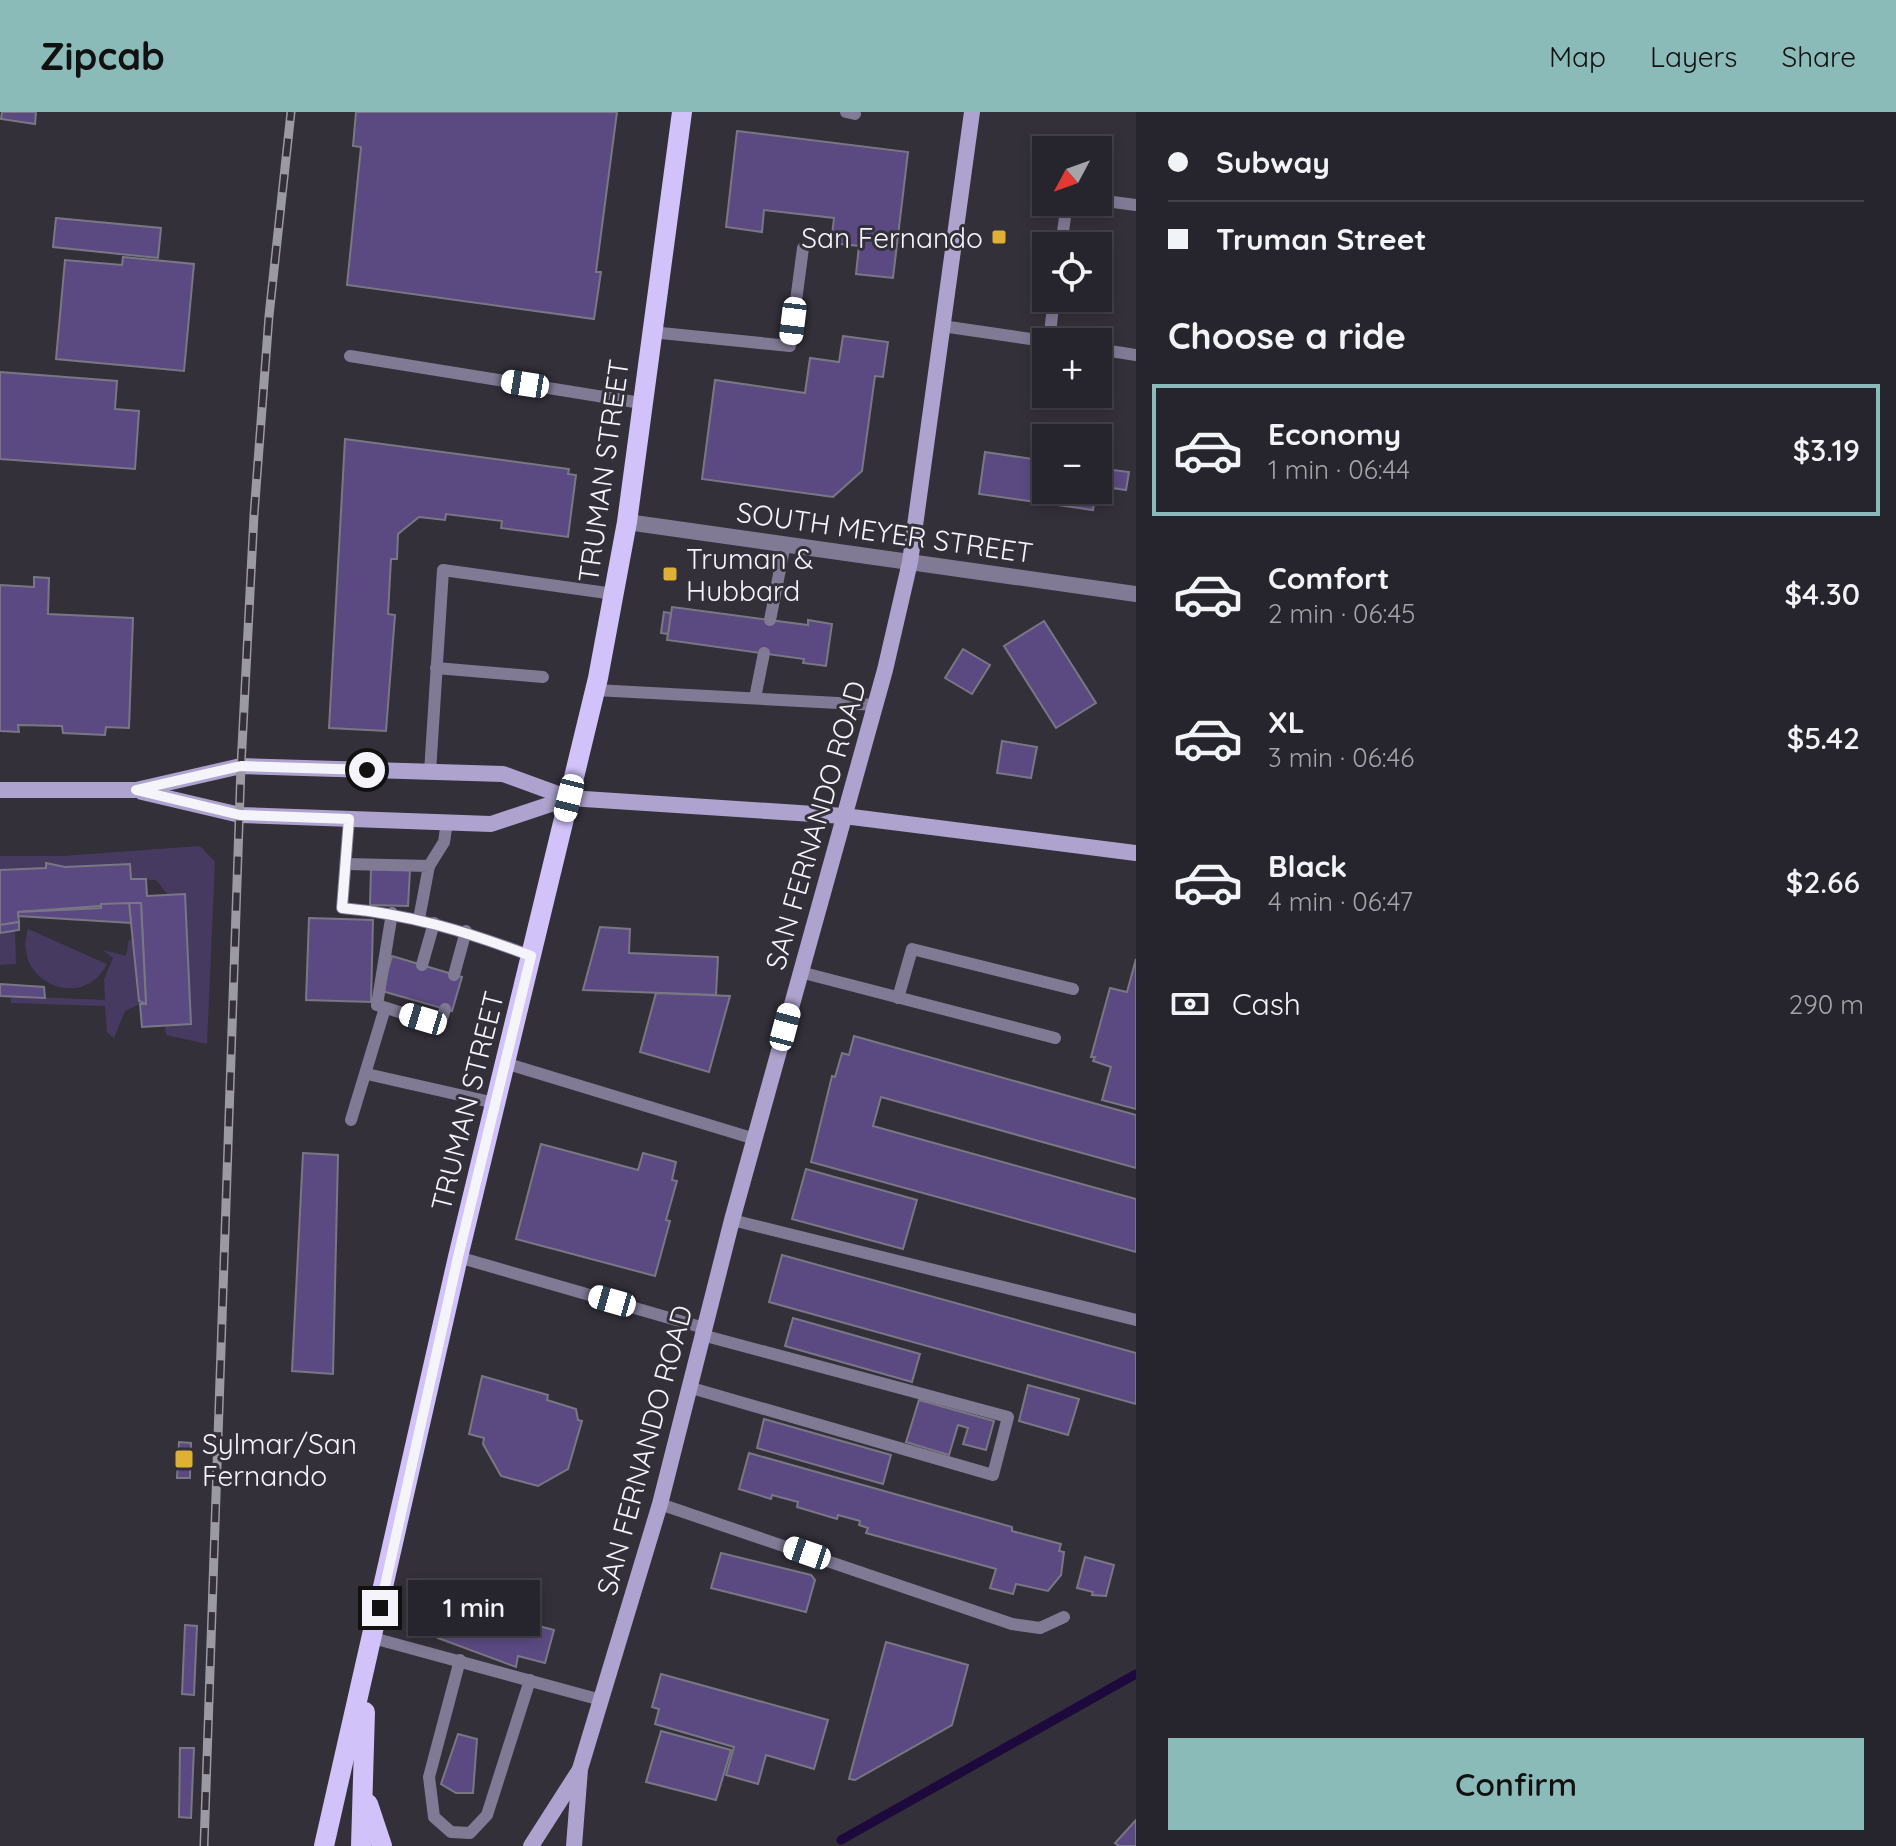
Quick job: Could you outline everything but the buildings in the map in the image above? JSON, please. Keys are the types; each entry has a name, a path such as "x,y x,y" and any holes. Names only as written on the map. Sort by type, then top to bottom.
{"main road":[{"name":"TRUMAN STREET","path":"324,1846 458,1257 595,690 627,522 682,112"},
{"name":"SAN FERNANDO ROAD","path":"574,1846 580,1769 660,1504 732,1220 876,705 910,562 972,112"},
{"path":"0,790 136,790 241,766 503,774 569,798 844,816 1136,853"},
{"path":"136,790 240,815 491,824 569,798"},
{"name":"TRUMAN STREET","path":"361,1846 365,1795 365,1676"},
{"name":"SAN FERNANDO ROAD","path":"531,1846 580,1769"},
{"path":"365,1795 382,1846"}],"street":[{"name":"SOUTH MEYER STREET","path":"627,522 1136,594"}],"lane":[{"path":"1112,202 1136,205"},
{"path":"651,332 790,346 803,248"},
{"path":"942,326 1032,339"},
{"path":"1112,351 1136,355"},
{"path":"350,356 641,403"},
{"path":"770,620 785,544"},
{"path":"430,772 443,570 614,594"},
{"path":"755,698 764,653"},
{"path":"436,668 543,677"},
{"path":"595,690 876,705"},
{"path":"349,819 342,908 419,919 466,931 531,956"},
{"path":"419,919 429,866 444,842 447,822"},
{"path":"347,864 429,866"},
{"path":"392,913 377,1005 440,1025 445,1009"},
{"path":"422,965 434,923"},
{"path":"454,975 466,931"},
{"path":"898,998 912,949 1073,989"},
{"path":"800,972 1055,1038"},
{"path":"406,1014 411,999"},
{"path":"351,1120 385,1008"},
{"path":"505,1063 755,1139"},
{"path":"367,1074 495,1103"},
{"path":"732,1220 1136,1320"},
{"path":"458,1257 703,1332 1008,1417 993,1475 688,1387"},
{"path":"660,1504 1012,1624 1040,1628 1064,1617"},
{"path":"373,1638 601,1700"},
{"path":"460,1660 429,1777 434,1817 451,1832 470,1833 487,1815 530,1680"}],"shaded area":[{"path":"200,846 215,862 207,1044 166,1035 165,1025 191,1023 185,894 168,895 156,880 131,879 130,864 65,867 47,863 46,868 0,870 0,856 62,856"},
{"path":"28,929 107,964 96,979 82,987 67,988 52,984 39,976 30,963 25,947"},
{"path":"15,931 16,964 0,965 0,932"},
{"path":"129,940 133,940 140,1004 125,1011 114,1038 107,1032 105,1006 11,1003 11,996 105,1000 104,979 113,958 103,950 126,956"}],"waterway":[{"path":"841,1840 1136,1674"}],"railway":[{"path":"204,1846 241,766 254,515 269,316 291,112"}],"place":[{"name":"San Fernando","path":"999,237"},
{"name":"Truman & Hubbard","path":"670,574"},
{"name":"Sylmar/San Fernando","path":"184,1459"}],"route":[{"path":"367,770 241,766 136,790 240,815 349,819 342,908 419,919 466,931 531,956 458,1257 380,1608"}]}
